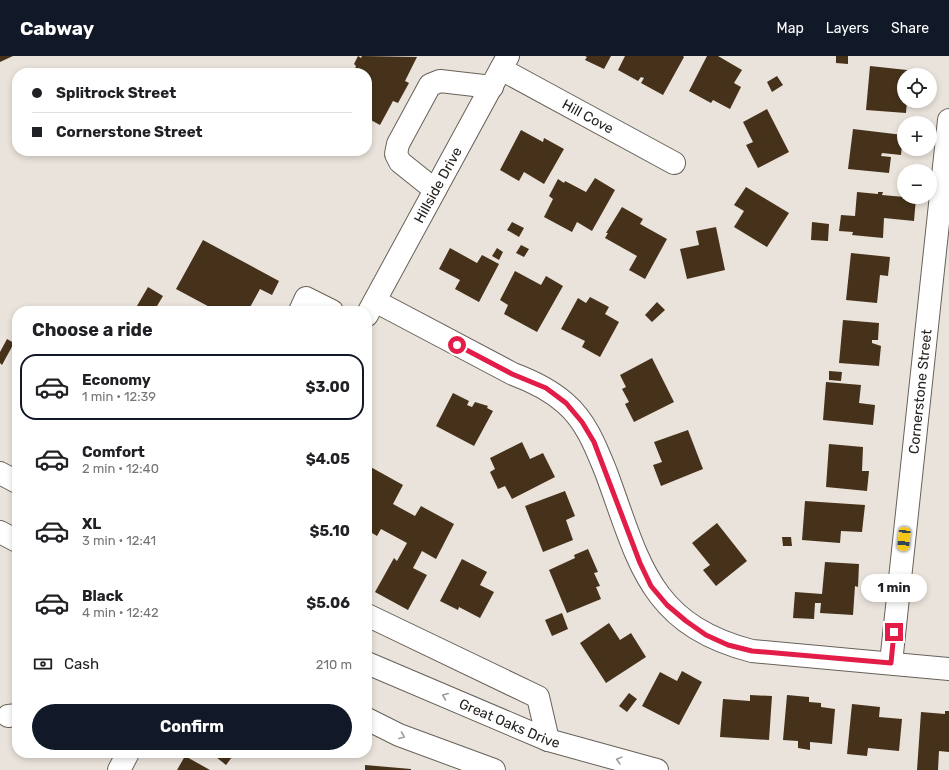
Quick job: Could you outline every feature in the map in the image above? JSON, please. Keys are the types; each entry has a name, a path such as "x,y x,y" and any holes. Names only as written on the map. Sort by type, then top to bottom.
{"street":[{"name":"Hill Cove","path":"500,71 674,163"},
{"name":"Hillside Drive","path":"372,306 500,71"},
{"path":"435,190 400,162 396,154 398,144 430,86 440,81 500,71"},
{"name":"Cornerstone Street","path":"891,663 949,120"},
{"path":"372,308 512,374 535,382 566,403 582,422 594,442 640,563 651,586 667,605 706,635 728,645 752,651 949,669"},
{"path":"0,473 12,479"},
{"path":"0,532 12,538"},
{"path":"372,617 538,697 548,740"},
{"name":"Great Oaks Drive","path":"372,665 548,740 657,770"},
{"path":"372,722 399,735 494,770"},
{"path":"119,770 125,758"}],"building":[{"path":"0,56 13,56 0,62"},
{"path":"358,56 361,58 362,56 417,57 405,81 409,83 398,103 393,101 380,125 372,121 372,68 355,68 356,66 354,64"},
{"path":"585,56 611,56 604,69 585,60 587,57"},
{"path":"625,56 684,57 663,95 641,83 644,78 641,77 638,81 618,70"},
{"path":"707,56 718,56 742,70 734,83 741,87 730,109 713,100 711,103 689,91"},
{"path":"836,56 848,56 848,64 836,63"},
{"path":"870,66 897,69 897,108 906,108 906,113 866,110"},
{"path":"777,76 783,85 772,92 767,82"},
{"path":"767,109 789,152 758,168 746,145 753,142 743,122"},
{"path":"853,129 897,134 897,155 882,153 881,156 891,157 889,173 848,169"},
{"path":"521,130 543,142 544,138 564,149 544,184 524,172 519,181 500,170"},
{"path":"595,178 615,190 592,231 577,222 572,232 544,217 553,199 549,196 558,179 586,192"},
{"path":"746,187 789,213 767,247 734,227 744,211 734,205"},
{"path":"857,192 878,194 878,192 883,192 882,195 897,196 897,204 915,204 914,221 884,218 883,238 852,235 853,232 839,231 841,215 855,216"},
{"path":"622,207 643,219 640,224 667,239 645,279 629,270 637,256 605,238 608,233 606,233"},
{"path":"512,222 524,228 519,237 507,230"},
{"path":"812,222 829,224 828,241 811,240"},
{"path":"716,227 725,270 687,279 680,249 699,245 696,231"},
{"path":"203,240 279,281 272,295 260,289 251,306 208,306 176,289"},
{"path":"521,245 529,249 524,257 516,253"},
{"path":"450,248 477,263 482,255 499,264 479,302 455,289 460,280 439,269"},
{"path":"497,248 503,252 499,260 492,256"},
{"path":"851,253 890,257 888,276 880,275 877,303 846,300"},
{"path":"515,271 541,285 546,276 563,286 537,332 504,314 508,305 500,300"},
{"path":"148,287 163,296 157,306 137,306"},
{"path":"590,297 609,307 605,314 619,322 600,357 582,347 585,341 561,329 578,298 586,303"},
{"path":"657,302 665,310 652,322 645,315"},
{"path":"843,320 879,323 878,340 872,340 872,343 881,346 879,366 839,363"},
{"path":"7,339 12,342 12,347 2,365 0,363 0,352"},
{"path":"652,358 674,402 634,422 625,404 629,402 622,389 626,387 620,375"},
{"path":"829,371 842,372 841,381 829,380"},
{"path":"826,382 861,385 859,403 875,405 873,425 823,420"},
{"path":"453,393 469,401 467,405 472,407 475,402 488,406 487,408 493,411 474,446 436,426"},
{"path":"688,430 703,469 661,486 653,465 662,462 654,442"},
{"path":"522,442 530,459 543,453 555,477 512,499 505,486 498,489 490,472 495,469 490,458"},
{"path":"829,444 863,447 862,471 869,471 867,491 826,487"},
{"path":"372,468 403,485 393,504 415,516 421,506 454,524 436,559 422,551 413,568 427,575 408,610 375,592 394,558 397,561 407,543 381,529 377,536 372,533"},
{"path":"565,491 575,516 566,520 573,540 543,552 525,506"},
{"path":"805,501 865,505 862,532 841,531 840,543 802,540"},
{"path":"717,523 747,561 716,586 703,570 710,565 692,543"},
{"path":"782,537 791,537 792,546 783,546"},
{"path":"588,549 598,572 594,573 600,586 596,587 601,599 567,613 549,570 575,558 574,555"},
{"path":"462,559 487,572 480,585 494,592 480,618 459,607 458,610 440,601"},
{"path":"825,562 859,564 858,587 855,586 853,615 820,613 821,603 815,603 814,619 793,618 795,592 822,594"},
{"path":"562,613 568,629 552,636 545,620"},
{"path":"609,623 620,640 631,633 646,657 606,683 580,643"},
{"path":"682,671 702,682 679,725 642,706 660,672 677,681"},
{"path":"629,693 637,699 627,712 619,706"},
{"path":"750,695 772,696 769,740 720,737 723,699 750,701"},
{"path":"787,695 809,697 809,702 821,703 821,707 835,709 832,744 810,742 810,750 798,748 798,741 783,740"},
{"path":"852,704 880,707 879,717 902,719 899,751 868,748 867,756 847,754"},
{"path":"945,711 949,711 949,752 939,751 938,770 917,770 921,712 945,714"},
{"path":"184,758 189,758 210,770 177,770"},
{"path":"217,758 231,758 226,765"},
{"path":"365,765 411,769 411,770 365,770"}],"route":[{"path":"457,345 512,374 535,382 546,388 566,403 582,422 594,442 640,563 651,586 667,605 706,635 728,645 752,651 891,663 894,632"}]}
